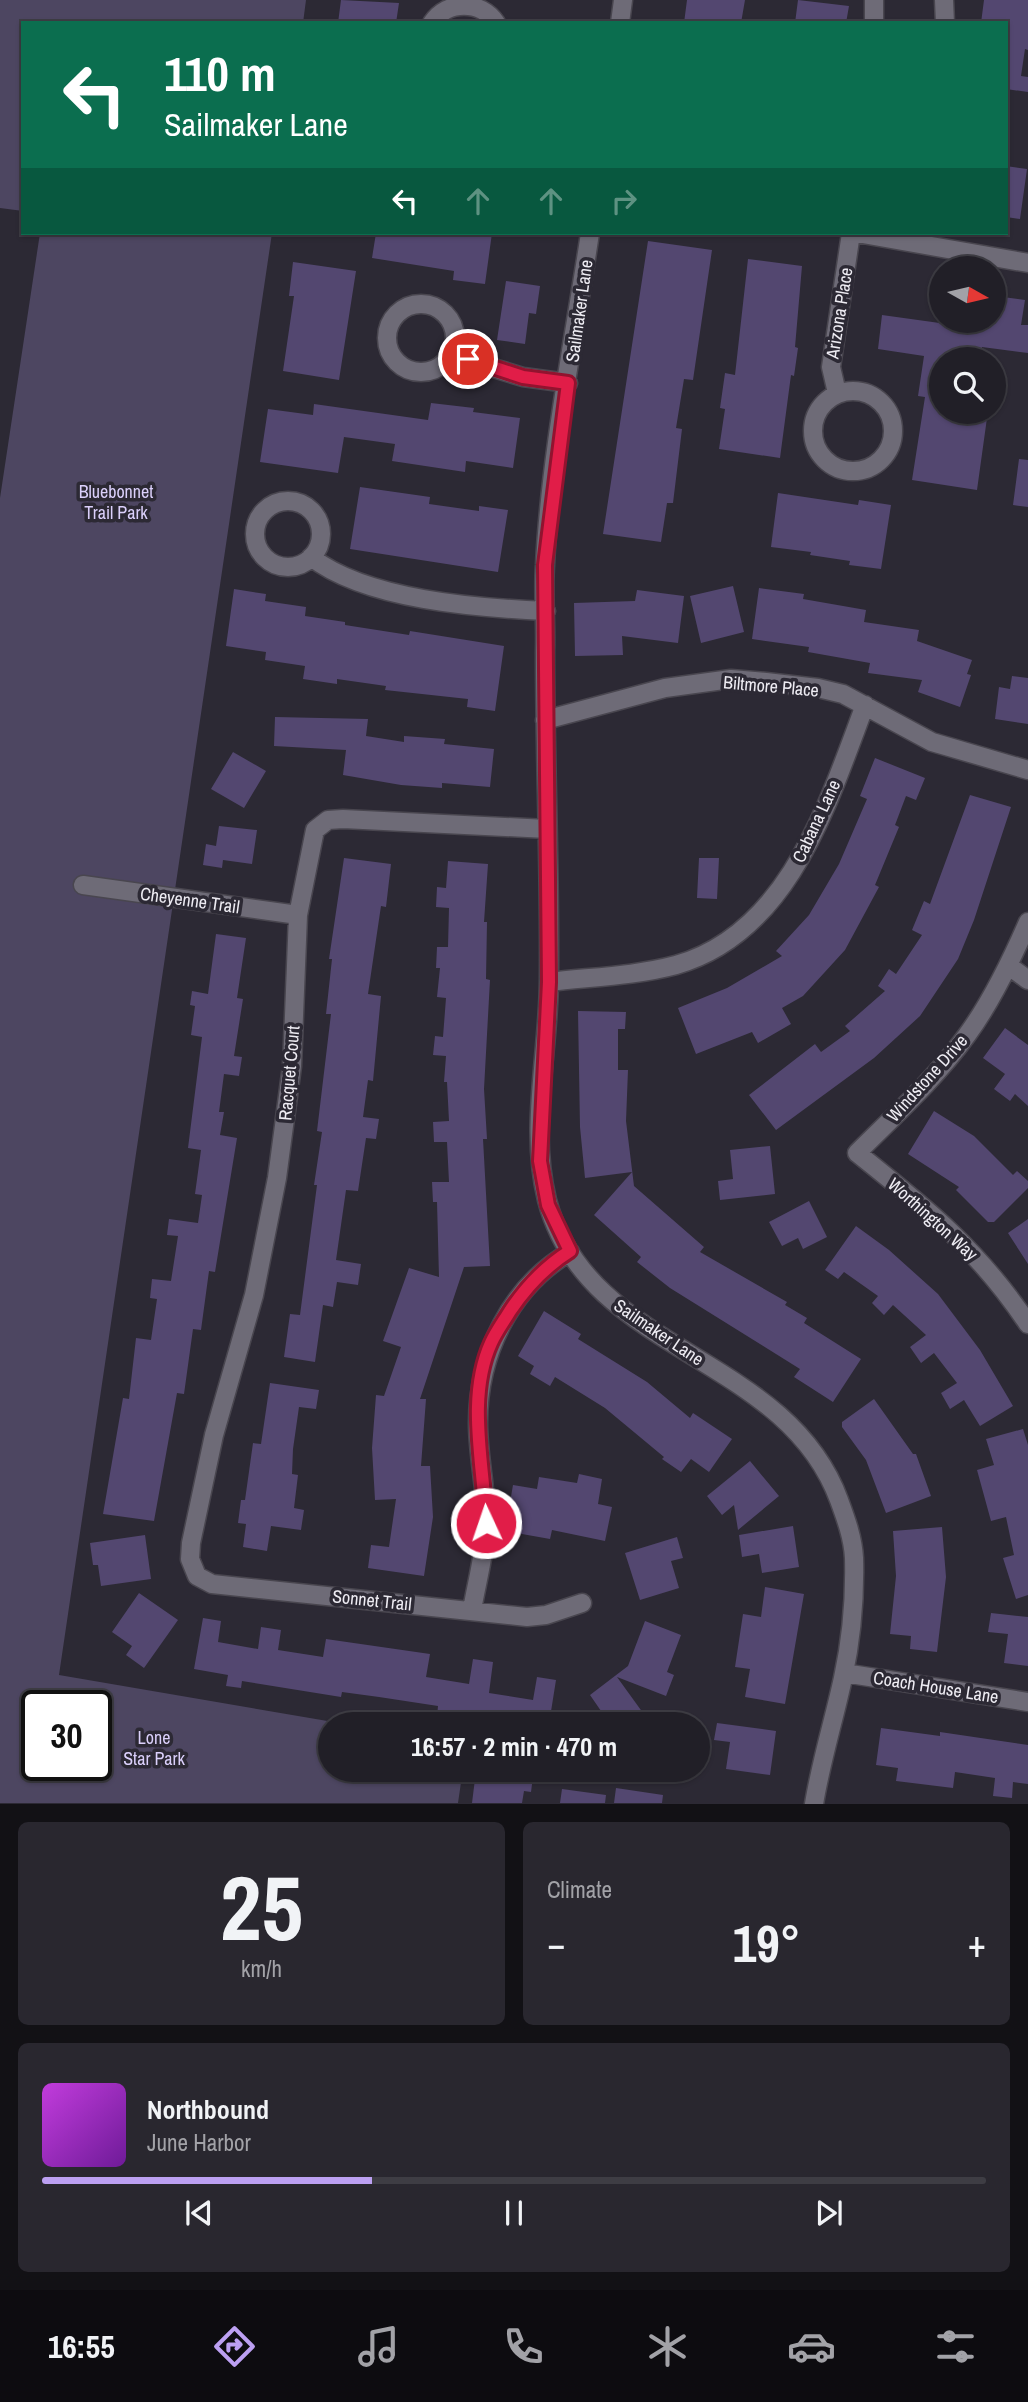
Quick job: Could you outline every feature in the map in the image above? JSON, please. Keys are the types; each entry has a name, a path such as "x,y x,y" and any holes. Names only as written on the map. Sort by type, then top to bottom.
{"street":[{"path":"620,21 623,0"},
{"path":"874,0 874,21"},
{"path":"944,0 944,21"},
{"path":"434,21 446,10 471,5 483,10 494,21"},
{"name":"Sailmaker Lane","path":"590,235 545,565 549,982 540,1161 548,1205 570,1251 594,1284 633,1318 755,1394 798,1430 829,1474 850,1532 854,1555 844,1673 814,1804"},
{"name":"Arizona Place","path":"837,393 831,367 851,235"},
{"path":"868,235 1028,263"},
{"path":"451,355 523,377 568,383"},
{"path":"855,390 872,394 886,406 894,423 893,441 884,457 870,468 852,472 835,467 821,455 813,439 814,420 822,404 837,393 855,390"},
{"path":"312,557 325,568 363,582 422,598 486,608 546,611"},
{"name":"Biltmore Place","path":"545,720 665,688 731,680 818,688 843,694 932,743 1028,770"},
{"name":"Cabana Lane","path":"549,982 678,965 724,942 763,911 804,851 864,705"},
{"name":"Racquet Court","path":"191,1543 214,1435 238,1357 266,1245 292,1066 298,915 311,839 315,830 328,820 547,829"},
{"name":"Cheyenne Trail","path":"83,885 298,915"},
{"name":"Windstone Drive","path":"857,1153 949,1058 968,1034 1009,966 1028,922"},
{"path":"1009,966 1028,980"},
{"name":"Worthington Way","path":"857,1153 962,1240 1003,1286 1028,1324"},
{"path":"472,1610 486,1523 478,1423 482,1378 490,1343 531,1283 553,1262 570,1251"},
{"name":"Sonnet Trail","path":"191,1543 190,1559 194,1570 203,1581 212,1584 527,1617 545,1615 582,1603"},
{"name":"Coach House Lane","path":"844,1673 1028,1702"}],"green space":[{"path":"0,0 306,0 303,21 21,21 21,211 0,208"},
{"name":"Bluebonnet Trail Park","path":"40,235 272,235 59,1675 318,1719 318,1782 461,1782 458,1803 0,1803 0,498"}],"building":[{"path":"341,0 399,3 396,21 338,21"},
{"path":"687,0 745,0 741,21 684,21"},
{"path":"798,0 849,6 846,21 795,21"},
{"path":"984,0 1028,0 1028,50 1025,49 1021,76 1028,77 1028,92 1008,89 1008,21 981,21"},
{"path":"1008,166 1027,169 1020,219 1008,217"},
{"path":"376,235 492,235 485,284 453,280 454,271 372,258"},
{"path":"648,241 712,250 693,380 684,379 676,428 682,429 673,503 667,503 661,542 603,534"},
{"path":"748,259 802,266 795,347 798,348 794,376 791,375 780,458 719,449 725,409 720,408 725,373 735,375"},
{"path":"293,262 356,271 339,380 283,371 294,296 289,296"},
{"path":"506,281 540,286 536,314 529,313 525,344 497,340"},
{"path":"1006,297 1025,300 1021,325 1028,325 1028,353 1006,350 1006,347 929,347 929,424 986,424 977,490 912,480 925,397 918,396 924,356 878,349 882,315 929,322 929,333 1006,333"},
{"path":"431,403 474,408 473,412 520,418 513,468 466,461 465,472 392,461 395,444 344,437 338,473 260,462 268,409 313,415 314,404 428,420"},
{"path":"1019,459 1028,460 1028,507 1013,505"},
{"path":"360,487 430,497 429,504 479,511 479,506 508,510 498,572 350,549"},
{"path":"778,493 858,505 859,500 891,505 881,569 849,565 850,561 810,555 811,552 771,547"},
{"path":"733,586 744,632 701,643 690,596"},
{"path":"759,588 804,594 803,599 866,610 864,622 919,630 917,641 972,660 967,674 971,675 960,707 918,692 922,680 868,673 870,663 808,652 809,647 752,639"},
{"path":"234,589 266,594 265,601 306,607 305,616 345,622 345,625 409,635 410,631 504,646 495,711 467,707 468,699 385,690 386,686 337,679 337,684 303,679 305,666 265,660 266,652 226,646"},
{"path":"637,590 684,596 678,643 622,636 623,655 575,656 574,603 635,601"},
{"path":"1012,676 1028,678 1028,724 995,719 999,687 1010,689"},
{"path":"275,717 368,719 366,736 404,742 404,736 445,739 444,744 494,749 490,787 442,783 442,788 401,785 343,775 346,750 274,746"},
{"path":"233,752 266,771 244,808 211,789"},
{"path":"875,758 925,778 916,800 906,796 895,825 899,827 875,885 879,887 845,950 803,996 782,1008 791,1024 758,1043 752,1032 696,1054 678,1008 727,988 782,956 776,951 809,915 839,864 867,799 860,796"},
{"path":"970,795 1011,807 974,920 958,959 920,1016 874,1058 776,1130 749,1095 815,1044 821,1052 850,1031 845,1026 885,991 878,986 889,969 896,974 922,935 912,930 924,901 930,904"},
{"path":"219,826 257,830 252,864 223,860 222,868 203,865 206,844 216,846"},
{"path":"344,858 391,864 386,907 381,906 368,994 381,996 373,1081 368,1080 363,1117 379,1119 376,1139 366,1138 358,1191 346,1190 336,1260 361,1264 358,1285 337,1282 333,1307 323,1305 315,1362 284,1357 290,1314 300,1315 317,1185 314,1185 322,1132 317,1131 331,1014 326,1014 332,959 329,959"},
{"path":"699,858 719,858 717,899 697,898"},
{"path":"448,861 488,864 484,922 487,922 486,979 490,980 484,1089 487,1139 483,1139 490,1266 464,1267 420,1399 426,1399 421,1466 430,1466 433,1517 424,1576 368,1568 371,1545 389,1547 396,1499 375,1500 372,1448 376,1395 384,1396 401,1347 383,1341 409,1268 439,1277 437,1202 433,1202 432,1182 449,1182 447,1142 434,1142 433,1122 449,1121 447,1082 444,1082 446,1056 433,1055 435,1036 443,1037 446,998 437,997 440,968 436,968 437,947 448,947 449,908 436,907 437,887 446,888"},
{"path":"216,934 246,938 237,998 243,999 234,1056 242,1057 239,1076 224,1074 219,1112 224,1112 220,1135 237,1138 215,1272 209,1271 201,1330 193,1329 184,1394 177,1393 154,1521 103,1514 123,1398 129,1399 136,1338 151,1340 157,1299 150,1298 152,1279 171,1281 178,1236 167,1235 169,1219 198,1223 202,1195 195,1194 201,1150 188,1148 202,1037 191,1035 195,1006 190,1005 192,991 208,994"},
{"path":"578,1011 626,1012 625,1029 618,1029 618,1070 628,1070 626,1121 634,1186 704,1247 700,1252 787,1302 785,1305 807,1318 804,1323 861,1359 833,1402 794,1377 800,1369 670,1288 637,1262 641,1257 594,1215 632,1172 585,1178 580,1127"},
{"path":"1005,1028 1028,1045 1028,1106 1015,1094 1010,1101 994,1089 1005,1074 983,1058"},
{"path":"934,1111 974,1136 1013,1175 1017,1171 1028,1181 1028,1188 994,1222 988,1222 956,1190 959,1187 908,1154"},
{"path":"770,1146 775,1194 720,1200 718,1181 733,1179 730,1150"},
{"path":"809,1201 827,1237 803,1249 798,1238 782,1246 769,1222"},
{"path":"1028,1219 1028,1264 1008,1233"},
{"path":"856,1226 889,1250 938,1294 980,1350 1013,1406 980,1426 964,1400 950,1409 941,1393 957,1383 934,1353 921,1363 910,1347 926,1335 893,1305 884,1315 872,1303 878,1296 844,1272 838,1279 825,1270"},
{"path":"544,1311 581,1334 578,1339 647,1382 690,1418 693,1413 732,1439 709,1472 691,1459 681,1472 662,1459 664,1457 605,1408 555,1377 550,1386 530,1374 534,1366 518,1356"},
{"path":"270,1383 319,1390 316,1409 299,1407 293,1449 292,1474 298,1475 294,1508 304,1510 301,1530 271,1526 267,1551 243,1547 246,1524 238,1523 241,1500 245,1500 253,1443 261,1444"},
{"path":"874,1399 913,1454 916,1454 931,1496 886,1513 866,1460 842,1427 842,1422"},
{"path":"1023,1429 1028,1445 1028,1595 1016,1599 1003,1558 1014,1555 1006,1517 991,1521 977,1470 994,1465 986,1439"},
{"path":"750,1461 779,1496 738,1530 734,1505 722,1515 707,1496"},
{"path":"579,1474 602,1479 598,1504 612,1507 605,1541 552,1530 550,1539 505,1531 513,1485 537,1489 539,1477 577,1483"},
{"path":"793,1526 799,1567 762,1573 759,1554 742,1557 739,1535"},
{"path":"942,1527 946,1577 937,1652 910,1649 911,1636 890,1634 896,1576 893,1531"},
{"path":"145,1535 151,1579 101,1586 98,1565 93,1565 90,1543"},
{"path":"677,1537 683,1558 671,1561 679,1588 640,1600 625,1553"},
{"path":"765,1587 804,1594 785,1704 745,1697 750,1669 735,1667 743,1614 761,1617"},
{"path":"139,1593 178,1620 144,1668 126,1655 132,1646 112,1632"},
{"path":"991,1613 1028,1617 1028,1666 1004,1663 1008,1634 988,1632"},
{"path":"203,1618 221,1621 218,1642 258,1649 261,1627 281,1630 278,1650 323,1657 326,1639 430,1654 426,1677 469,1684 473,1659 493,1662 489,1693 533,1700 537,1677 556,1680 551,1712 437,1712 438,1706 342,1692 341,1697 242,1681 241,1688 226,1686 228,1675 194,1669"},
{"path":"645,1621 681,1635 667,1672 674,1675 666,1696 617,1677 642,1712 602,1712 590,1695 628,1666"},
{"path":"717,1723 776,1731 770,1775 726,1769 730,1742 714,1740"},
{"path":"881,1728 940,1736 940,1732 1028,1745 1028,1784 1013,1782 1012,1798 993,1796 995,1778 955,1772 953,1788 896,1781 898,1768 876,1765"},
{"path":"475,1782 532,1782 531,1792 524,1791 522,1803 472,1803"},
{"path":"616,1788 663,1795 662,1803 614,1803"},
{"path":"562,1789 606,1795 605,1803 560,1803"}],"route":[{"path":"468,359 523,377 568,383 545,565 549,982 540,1161 548,1205 570,1251 553,1262 531,1283 490,1343 482,1378 478,1423 486,1523"}],"park label":[{"name":"Lone Star Park","path":"154,1747"}]}
